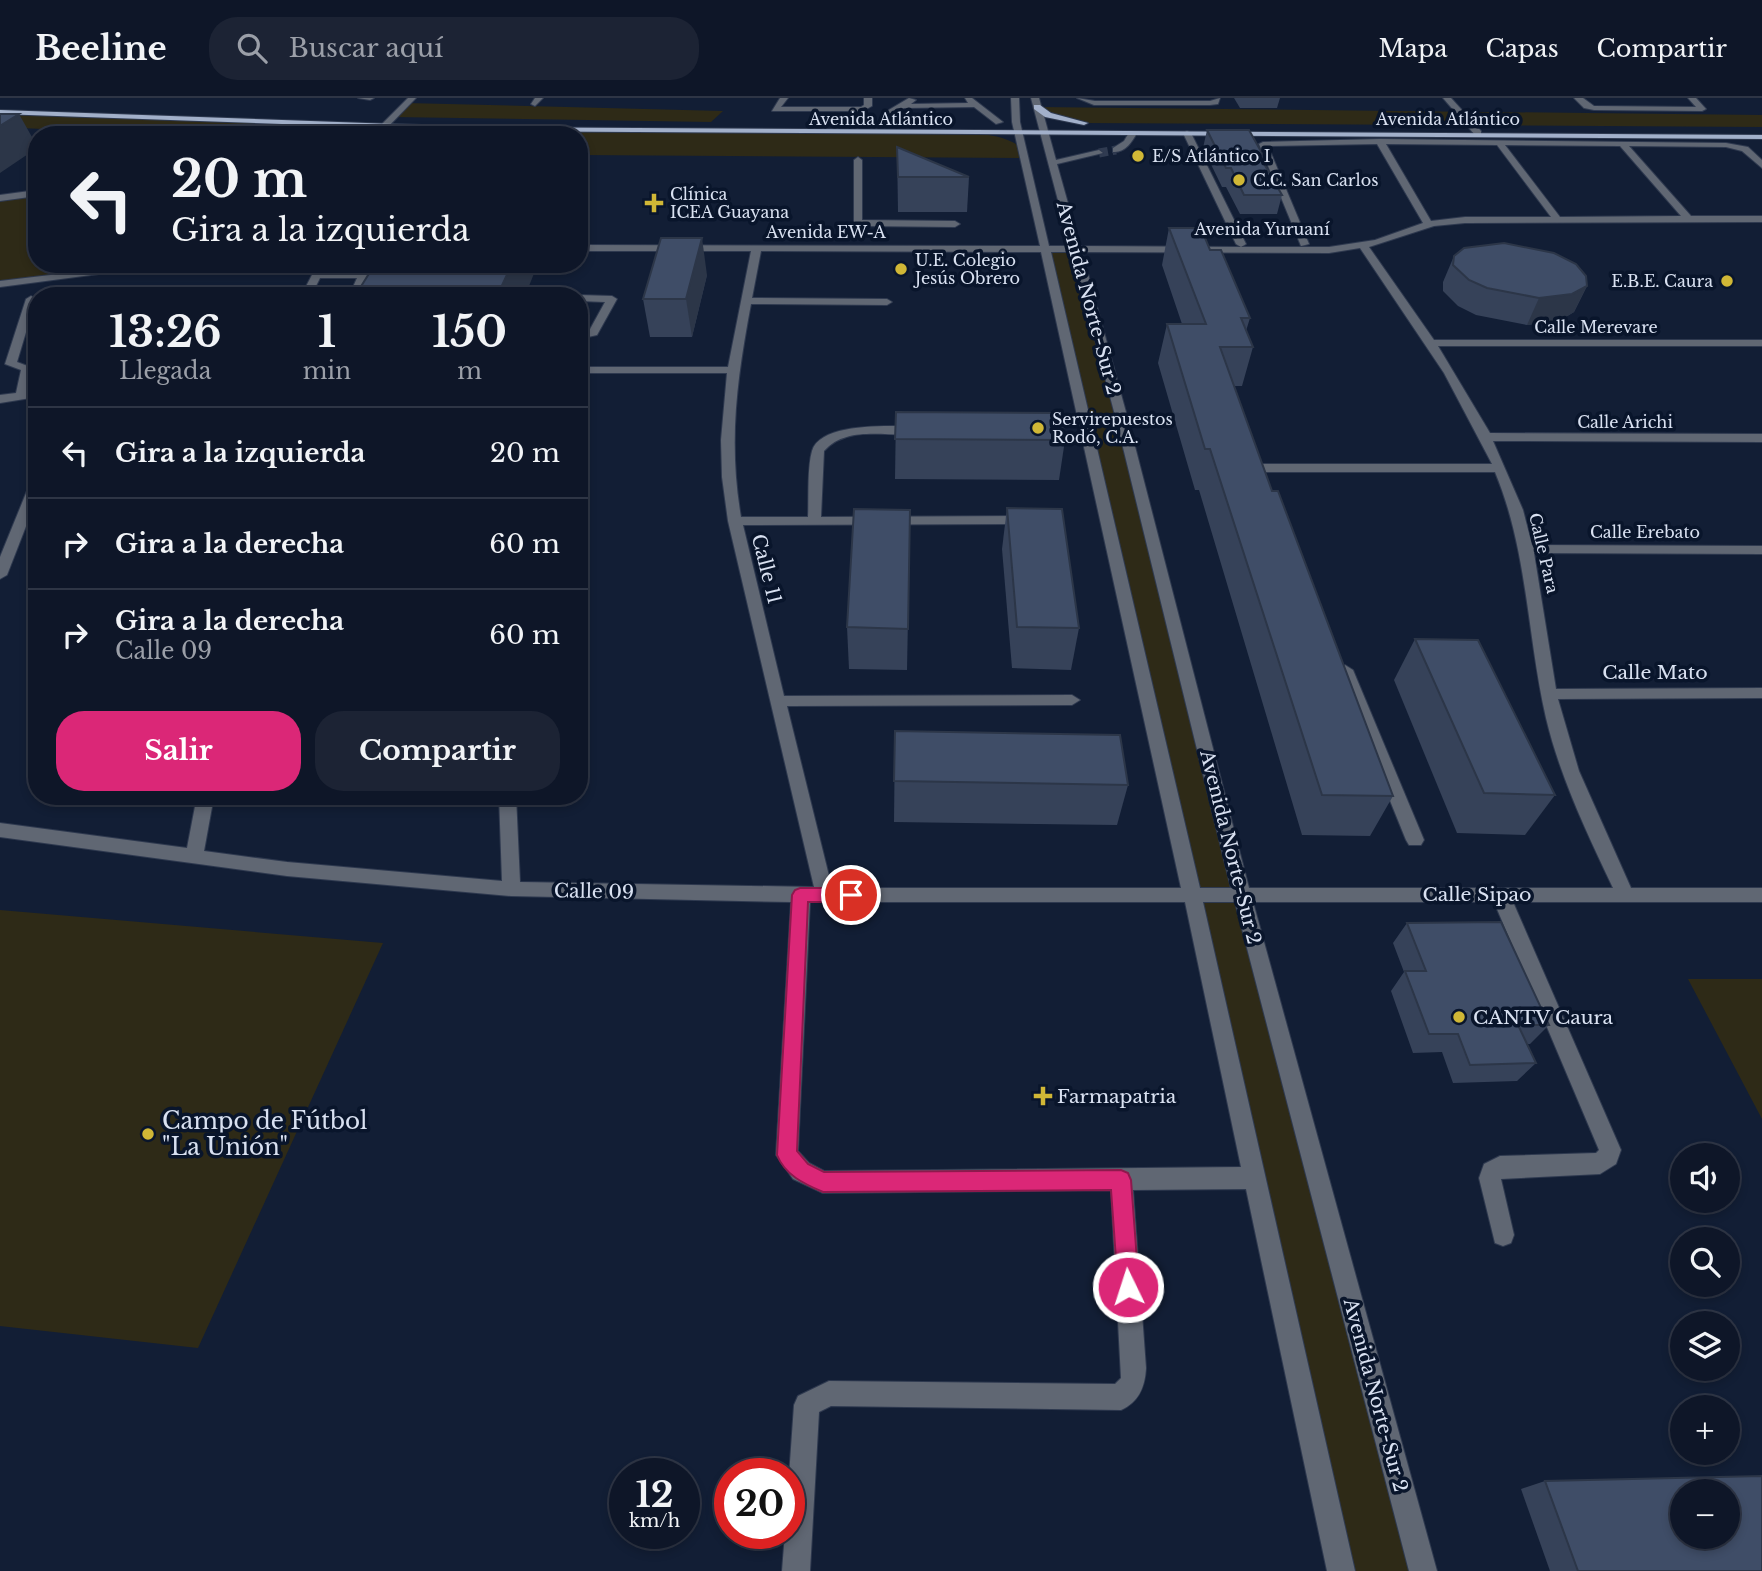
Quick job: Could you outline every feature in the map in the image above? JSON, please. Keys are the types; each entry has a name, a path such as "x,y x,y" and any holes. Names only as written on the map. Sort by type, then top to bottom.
{"main road":[{"path":"0,102 458,118"},
{"path":"1036,103 1048,115 1084,123"},
{"name":"Avenida Atlántico","path":"0,112 357,126"},
{"name":"Avenida Atlántico","path":"511,119 999,122 1044,133 1478,133 1762,137"},
{"name":"Avenida Atlántico","path":"588,129 974,133 1018,128 1041,122 1167,123"},
{"path":"1180,123 1194,123"},
{"name":"Avenida Atlántico","path":"1456,124 1483,124"},
{"path":"1696,126 1762,127"},
{"path":"974,133 1005,139 1022,148"}],"street":[{"path":"180,98 190,98"},
{"path":"362,98 370,98"},
{"path":"383,126 412,98"},
{"path":"784,98 775,108 863,109 868,106 868,98"},
{"path":"883,122 890,113 915,98"},
{"path":"966,98 999,122"},
{"name":"Avenida Norte-Sur 2","path":"1015,98 1022,148 1192,894 1341,1571"},
{"path":"1082,98 1094,103 1202,103 1215,102 1216,98"},
{"path":"1447,98 1478,133"},
{"path":"1578,98 1594,108 1702,109 1692,98"},
{"name":"Avenida Norte-Sur 2","path":"1036,103 1123,423 1242,894 1423,1571"},
{"path":"904,106 975,105"},
{"path":"1116,150 1127,143 1133,133"},
{"path":"1187,133 1241,244"},
{"path":"1380,141 1428,224"},
{"path":"1304,244 1263,144 1380,141 1726,145 1745,149 1762,165"},
{"path":"1499,142 1557,219"},
{"path":"1622,144 1688,219"},
{"path":"1052,163 1099,153"},
{"path":"857,248 858,160"},
{"path":"0,198 28,194"},
{"name":"Avenida Yuruaní","path":"1074,247 1096,251 1201,253 1329,250 1363,245 1428,224 1465,220 1762,219"},
{"path":"858,223 955,224"},
{"name":"Avenida Yuruaní","path":"1074,247 1094,244 1363,245"},
{"name":"Calle Para","path":"1363,245 1431,343 1487,437 1500,468 1528,549 1537,596 1549,694 1560,739 1578,791 1626,895"},
{"name":"Avenida EW-A","path":"588,248 1074,247"},
{"name":"Calle 11","path":"757,248 733,370 726,440 728,477 736,522 825,895"},
{"path":"0,284 94,273"},
{"path":"311,287 317,275 363,275 358,287"},
{"path":"588,298 612,299 593,333 588,334"},
{"path":"747,301 887,302"},
{"path":"21,396 27,368 11,364 28,309"},
{"name":"Calle Merevare","path":"1431,343 1761,344"},
{"path":"588,370 733,370"},
{"path":"0,399 28,395"},
{"path":"814,521 818,450 824,441 845,433 934,429"},
{"name":"Calle Arichi","path":"1487,437 1762,439"},
{"path":"1262,468 1500,468"},
{"path":"0,575 28,504"},
{"path":"736,522 1042,520"},
{"name":"Calle Erebato","path":"1528,549 1762,550"},
{"path":"1336,650 1415,840"},
{"name":"Calle Mato","path":"1549,694 1762,693"},
{"path":"780,701 1072,700"},
{"path":"194,857 204,805"},
{"path":"507,805 511,889"},
{"name":"Calle 09","path":"0,830 312,872 511,889 800,895 1192,894"},
{"name":"Calle Sipao","path":"1192,894 1762,895"},
{"path":"1500,894 1610,1150 1608,1157 1600,1163 1500,1167 1492,1171 1490,1178 1503,1235"},
{"path":"800,895 787,1155 801,1171 823,1182 1255,1178"},
{"path":"796,1571 807,1405 829,1393 1121,1397 1133,1383 1121,1180"}],"shaded area":[{"path":"406,103 723,111 711,122 392,117"},
{"path":"1037,107 1762,115 1762,127 1084,123 1068,120"},
{"path":"0,112 357,126 28,126 28,128 0,127"},
{"path":"588,129 973,133 1011,141 1022,148 1024,158 588,155"},
{"path":"28,194 28,273 94,273 0,284 0,198"},
{"path":"1044,247 1074,247 1423,1571 1341,1571"},
{"name":"Campo de Fútbol \"La Unión\"","path":"0,910 383,943 198,1348 0,1326"},
{"path":"1688,979 1762,979 1762,1119"}],"building":[{"path":"0,114 19,114 0,126"},
{"path":"1207,130 1249,130 1263,155 1259,155 1282,195 1244,195 1231,168 1226,168"},
{"path":"897,147 969,177 898,177"},
{"path":"1169,228 1201,228 1210,250 1221,250 1250,318 1241,318 1253,347 1220,347 1272,491 1278,491 1393,796 1322,795 1210,449 1205,449 1167,324 1206,324"},
{"path":"661,238 702,238 686,299 643,299"},
{"path":"1504,243 1554,253 1576,264 1586,276 1587,286 1572,294 1539,298 1487,288 1469,280 1453,265 1454,256 1464,248"},
{"path":"369,273 508,273 501,287 361,287"},
{"path":"896,412 1061,413 1065,440 895,439"},
{"path":"1007,508 1062,509 1079,628 1017,627"},
{"path":"854,509 910,510 908,629 847,627"},
{"path":"1415,639 1478,640 1555,795 1484,793"},
{"path":"895,731 1120,735 1128,785 894,781"},
{"name":"CANTV Caura","path":"1501,922 1549,1025 1518,1025 1536,1063 1470,1065 1458,1034 1429,1034 1405,971 1426,971 1407,923"},
{"path":"1762,1476 1762,1571 1578,1571 1545,1481"}],"tunnel":[{"path":"1099,153 1116,150"}],"place":[{"name":"E/S Atlántico I","path":"1138,156"},
{"name":"C.C. San Carlos","path":"1239,180"},
{"name":"Clínica ICEA Guayana","path":"654,203"},
{"name":"U.E. Colegio Jesús Obrero","path":"901,269"},
{"name":"E.B.E. Caura","path":"1727,281"},
{"name":"Servirepuestos Rodó, C.A.","path":"1038,428"},
{"name":"CANTV Caura","path":"1459,1017"},
{"name":"Farmapatria","path":"1043,1096"},
{"name":"Campo de Fútbol \"La Unión\"","path":"148,1134"}],"route":[{"path":"851,895 800,895 787,1155 793,1164 811,1178 823,1182 1121,1180 1128,1287"}]}
